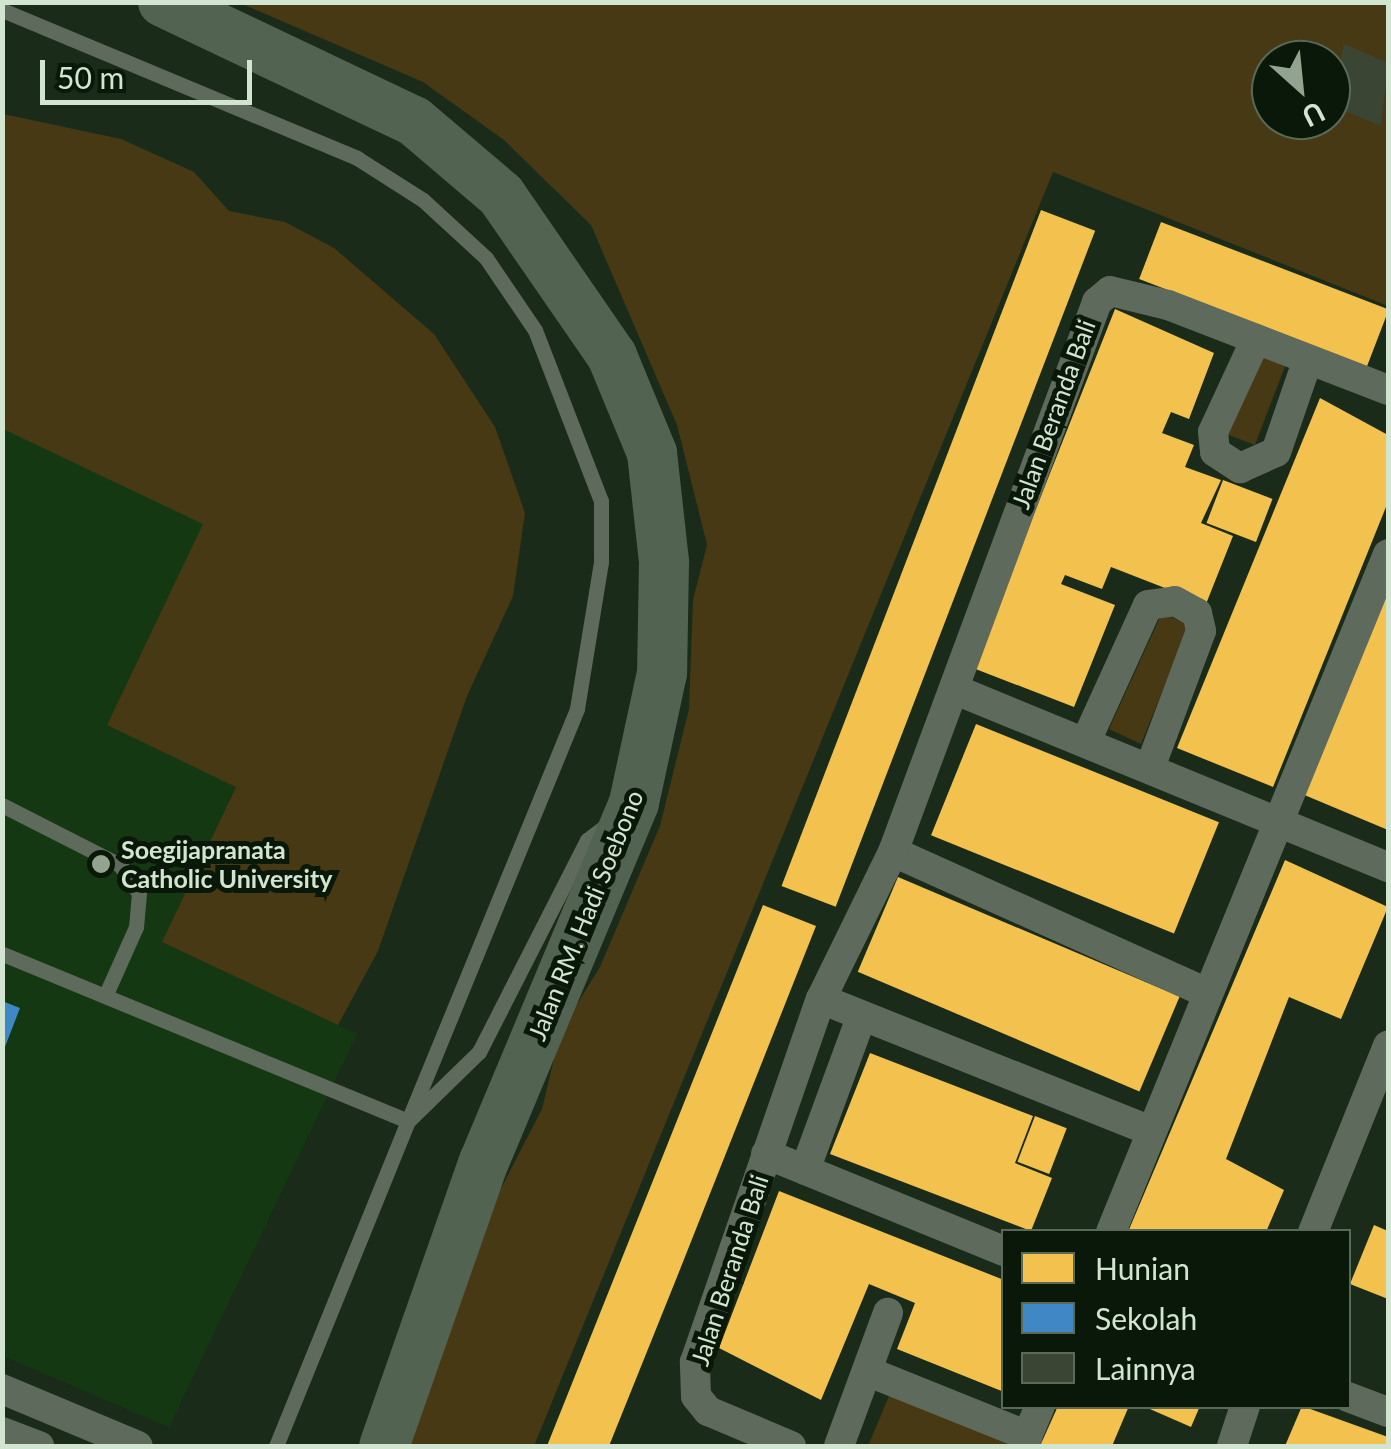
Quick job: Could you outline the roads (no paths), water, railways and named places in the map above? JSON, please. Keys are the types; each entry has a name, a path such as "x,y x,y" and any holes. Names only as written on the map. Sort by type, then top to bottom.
{"main road":[{"name":"Jalan RM. Hadi Soebono","path":"163,2 414,121 501,195 612,356 652,453 664,562 662,674 634,803 484,1162 384,1446"}],"street":[{"name":"Jalan Beranda Bali","path":"791,1446 725,1424 696,1396 695,1362 822,1000 893,852 956,690 1096,302 1124,292 1388,390"},
{"path":"1256,338 1213,432 1215,452 1240,468 1276,452 1308,362"},
{"path":"1112,1229 1148,1130 1205,992 1283,821 1388,554"},
{"path":"1086,741 1148,604 1175,600 1197,613 1201,631 1150,766"},
{"path":"956,690 1388,866"},
{"path":"893,852 1205,992"},
{"path":"822,1000 1148,1130"},
{"path":"806,1170 861,1018"},
{"path":"1314,1229 1388,1045"},
{"name":"Jalan Beranda Bali","path":"766,1154 1001,1250"},
{"path":"839,1446 888,1313"},
{"path":"869,1372 1026,1441 1039,1409"},
{"path":"2,1389 138,1446"},
{"path":"1351,1398 1388,1412"},
{"path":"1232,1446 1245,1409"},
{"path":"2,1432 38,1446"}],"lane":[{"path":"2,10 356,158 423,200 486,258 567,392 602,501 577,709 276,1446"},
{"path":"408,1121 479,1052 587,840 634,803"},
{"path":"2,805 120,865 139,892 136,926 106,994"},
{"path":"2,954 408,1121"}],"place":[{"name":"Soegijapranata Catholic University","path":"101,864"}]}
